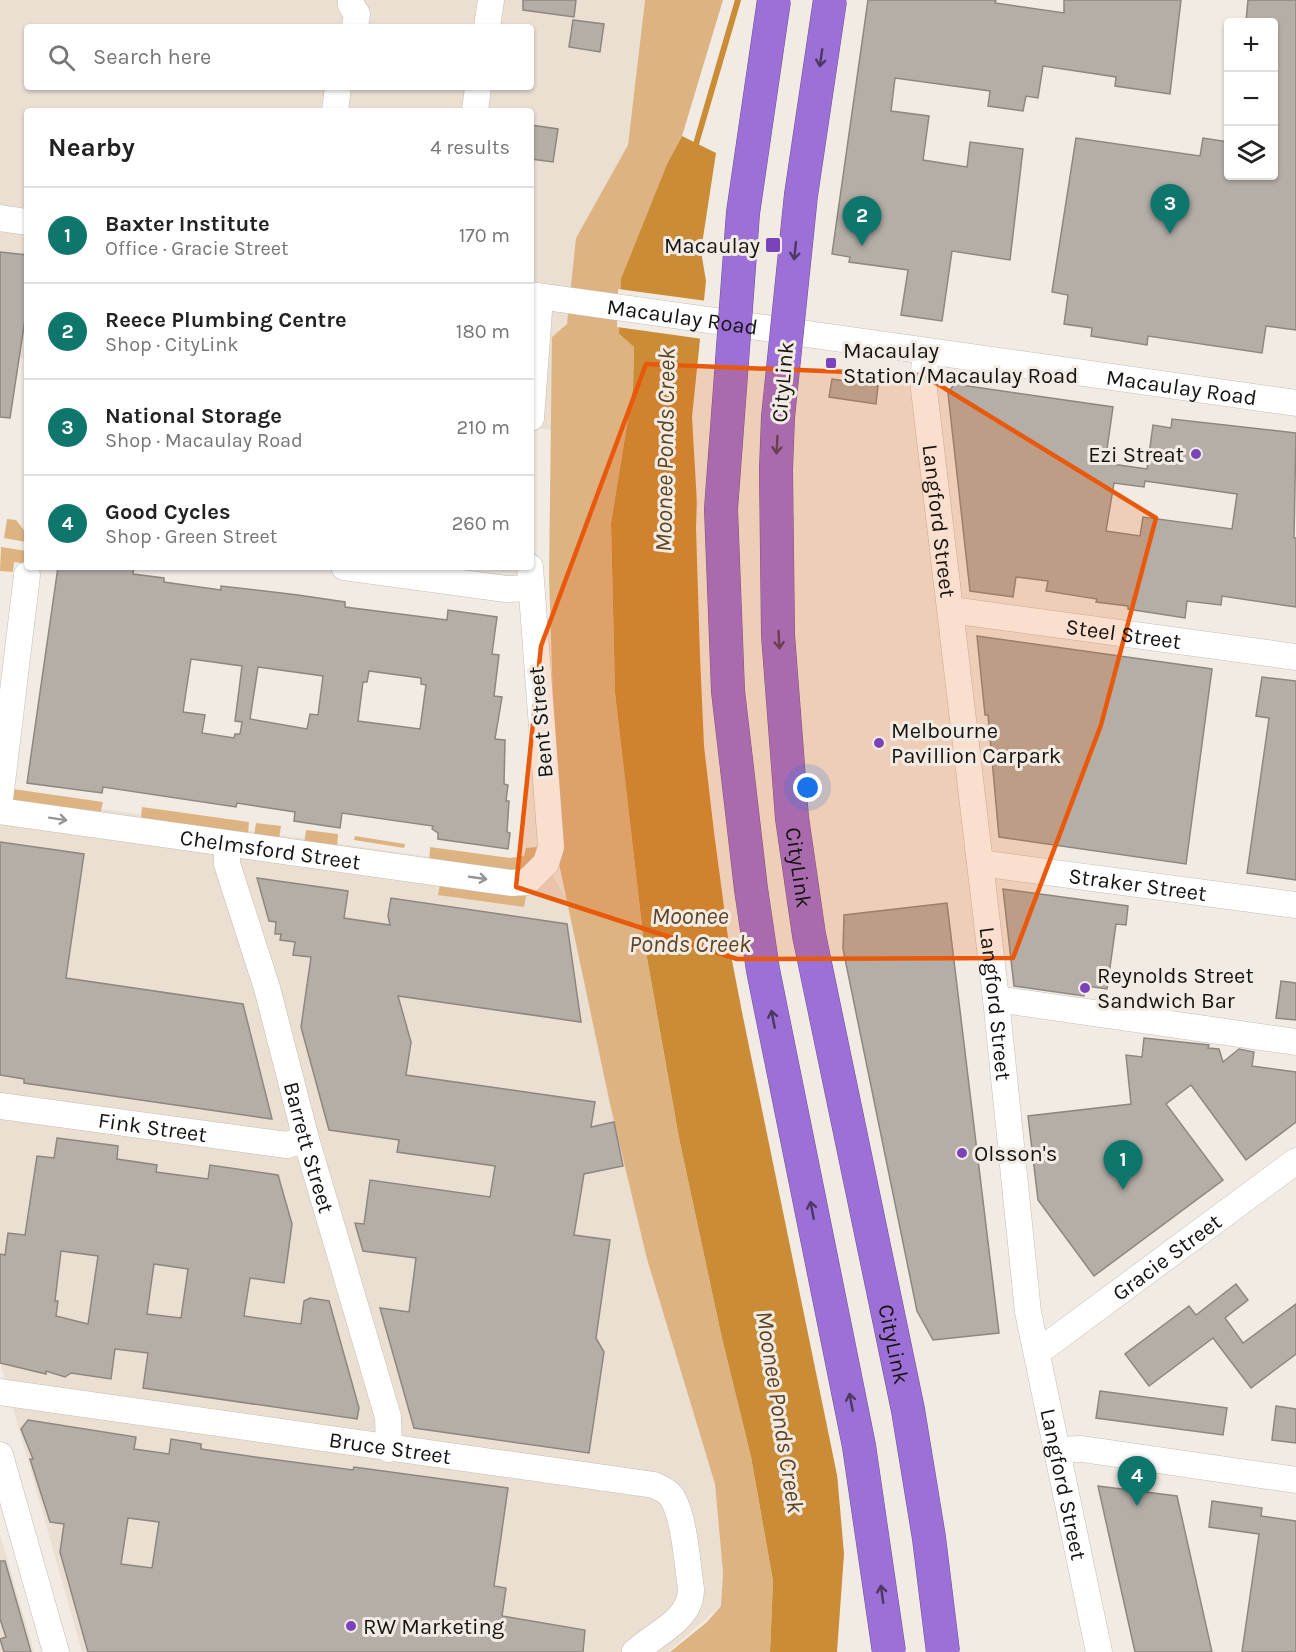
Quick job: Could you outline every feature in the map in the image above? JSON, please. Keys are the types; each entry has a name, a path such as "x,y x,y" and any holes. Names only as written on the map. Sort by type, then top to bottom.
{"highway":[{"path":"774,0 742,213 721,509 728,691 751,890 764,970 860,1446 889,1652"},
{"name":"CityLink","path":"830,0 801,195 778,417 776,469 778,635 792,818 809,935 908,1410 929,1538 943,1652"}],"street":[{"path":"351,0 351,5 357,14 355,24"},
{"path":"487,24 491,0"},
{"path":"335,108 338,90"},
{"path":"475,108 478,90"},
{"path":"0,218 24,222"},
{"path":"534,326 535,296"},
{"name":"Macaulay Road","path":"535,296 1296,403"},
{"name":"Langford Street","path":"926,351 922,381 996,999 1028,1312 1099,1652"},
{"path":"366,570 506,589 530,578"},
{"path":"0,798 27,574"},
{"name":"Bent Street","path":"530,578 551,847 546,863 538,873"},
{"name":"Steel Street","path":"951,610 1296,657"},
{"name":"Chelmsford Street","path":"0,811 227,845 511,883 527,882 538,873"},
{"name":"Barrett Street","path":"227,845 227,864 267,988 306,1138 388,1417 389,1449"},
{"name":"Straker Street","path":"980,863 1296,905"},
{"path":"996,999 1296,1042"},
{"name":"Fink Street","path":"0,1106 287,1145 306,1138"},
{"name":"Gracie Street","path":"1038,1352 1296,1161"},
{"name":"Bruce Street","path":"0,1392 389,1449 636,1482 665,1490 672,1497 677,1510 691,1588 691,1601 679,1618 635,1652"},
{"path":"1057,1450 1082,1449 1296,1480"},
{"path":"0,1455 56,1652"}],"highlighted area":[{"path":"646,364 923,375 1156,518 1101,725 1013,958 737,959 516,887 541,646"}],"shaded area":[{"path":"0,0 645,0 628,145 576,238 562,432 534,427 534,108 24,108 24,359 0,355"},
{"path":"645,0 723,0 682,136 668,162 619,334 634,347 633,388 611,523 615,693 643,935 679,1138 721,1334 751,1457 773,1581 770,1652 670,1652 707,1622 721,1606 723,1573 715,1484 647,1259 610,1104 558,859 549,577 552,337 567,324 576,238 628,145"},
{"path":"7,519 16,520 24,530 24,542 4,538"},
{"path":"1,547 24,551 24,564 14,562 13,572 0,571"},
{"path":"13,789 103,802 100,815 13,805"},
{"path":"0,794 552,875 566,898 715,1484 723,1573 721,1606 668,1652 82,1652 0,1362"},
{"path":"142,807 249,822 248,835 148,827 141,816"},
{"path":"256,823 281,826 279,839 254,836"},
{"path":"306,830 338,834 337,848 304,844"},
{"path":"355,836 405,844 404,848 354,840"},
{"path":"430,847 510,858 524,856 526,848 540,849 523,875 429,865"},
{"path":"440,884 526,896 524,907 438,895"},
{"path":"0,1534 34,1652 0,1652"}],"water":[{"name":"Moonee Ponds Creek","path":"682,136 716,153 701,251 706,281 692,417 708,695 719,814 754,1039 837,1473 844,1554 837,1652 770,1652 773,1581 751,1457 721,1334 679,1138 643,935 615,693 611,523 633,388 634,347 619,334 621,279 668,162"}],"pier":[{"path":"618,289 707,301 703,339 617,327"},
{"path":"698,464 711,695 722,814 757,1039 840,1473 843,1504 729,945 704,746 696,528"}],"building":[{"path":"523,0 576,0 574,17 523,10"},
{"path":"868,0 996,0 995,3 1064,13 1064,0 1181,0 1170,94 1115,86 1116,77 1043,66 1038,98 1026,96 1023,111 988,106 990,91 895,78 891,111 929,116 923,160 967,167 970,142 1023,149 1010,260 952,251 942,321 901,315 908,270 849,262 850,257 832,254"},
{"path":"1248,0 1296,0 1296,330 1266,326 1262,353 1148,336 1147,345 1091,336 1092,328 1064,324 1068,295 1052,292 1076,138 1200,156 1203,138 1224,141 1224,180 1278,180 1278,18 1246,18"},
{"path":"573,20 604,24 600,52 569,47"},
{"path":"534,125 558,129 553,162 534,159"},
{"path":"0,252 24,255 24,326 10,418 0,417"},
{"path":"832,379 878,386 876,404 829,397"},
{"path":"954,384 1113,407 1105,463 1147,469 1153,425 1171,428 1172,419 1296,433 1294,538 1296,538 1296,607 1222,596 1221,605 1187,601 1185,618 1128,609 1128,606 1096,602 1097,599 1046,591 1048,581 1016,577 1013,597 970,591 948,393","holes":["1145,481 1237,494 1232,529 1143,517 1140,536 1106,531 1114,483 1144,487"]},
{"path":"58,570 134,570 133,574 164,578 164,582 221,590 221,586 298,595 345,602 345,607 447,620 448,610 497,617 492,654 499,655 494,696 502,697 495,739 505,740 504,784 508,785 507,832 510,833 508,849 438,839 438,833 432,829 433,826 342,813 340,828 294,821 295,812 237,803 236,807 103,787 102,793 27,783","holes":["191,659 242,666 235,721 242,722 240,734 235,734 234,738 202,733 205,715 183,712","258,667 323,676 318,715 310,714 307,729 250,719","369,671 421,678 421,684 426,685 420,729 358,721 363,682 367,682"]},
{"path":"977,636 1212,669 1186,864 999,837 988,715 985,715"},
{"path":"1262,677 1296,681 1296,880 1247,873 1269,718 1256,716"},
{"path":"0,842 84,854 66,978 243,1004 272,1119 24,1083 24,1079 0,1075"},
{"path":"257,878 348,891 344,918 390,925 388,916 391,898 567,924 581,1022 398,996 411,1042 406,1075 595,1102 591,1127 614,1122 623,1166 584,1174 574,1235 610,1240 596,1338 604,1352 589,1453 414,1428 380,1308 409,1312 416,1258 363,1251 355,1223 364,1224 370,1180 490,1197 495,1166 397,1152 399,1140 329,1130 301,1027 311,957 293,955 295,942 280,940 281,934 275,934 276,922 269,921"},
{"path":"1003,889 1128,906 1126,925 1116,924 1107,989 1086,986 1084,996 1014,986"},
{"path":"947,903 999,1333 933,1340 917,1311 843,949 844,915"},
{"path":"1281,981 1296,983 1296,1020 1276,1018"},
{"path":"1144,1038 1209,1045 1208,1048 1219,1049 1223,1062 1239,1049 1254,1052 1252,1066 1296,1072 1296,1122 1246,1160 1191,1085 1166,1104 1223,1180 1094,1276 1038,1200 1028,1116 1131,1104 1126,1055 1142,1057"},
{"path":"57,1138 118,1146 117,1159 157,1165 156,1172 208,1179 210,1165 278,1175 292,1224 284,1283 250,1278 244,1316 301,1324 304,1301 310,1298 329,1301 359,1408 357,1419 143,1388 148,1353 115,1349 111,1379 71,1373 65,1377 46,1371 46,1374 0,1363 0,1254 5,1255 8,1233 25,1235 37,1156 54,1158","holes":["61,1251 98,1256 88,1324 56,1316 58,1301 55,1301","154,1264 188,1269 181,1318 147,1314"]},
{"path":"1236,1284 1248,1300 1225,1318 1243,1343 1296,1304 1296,1354 1251,1388 1213,1338 1149,1386 1125,1354 1189,1306 1196,1315"},
{"path":"1100,1391 1227,1408 1223,1435 1096,1418"},
{"path":"1276,1406 1296,1409 1296,1443 1272,1440"},
{"path":"28,1420 136,1437 134,1449 169,1454 171,1439 201,1444 201,1449 255,1457 353,1470 354,1467 508,1488 494,1586 506,1588 502,1616 585,1630 583,1652 88,1652 60,1552 64,1524 50,1522 30,1459 33,1459 21,1429","holes":["128,1518 159,1522 152,1568 121,1564"]},
{"path":"1098,1486 1177,1496 1212,1652 1135,1652"},
{"path":"1212,1501 1262,1508 1261,1516 1296,1521 1296,1652 1242,1652 1259,1534 1209,1527"},
{"path":"0,1561 5,1561 31,1652 4,1652 0,1639 6,1637 0,1619"}],"waterway":[{"name":"Moonee Ponds Creek","path":"696,144 738,0"}],"place":[{"name":"National Storage","path":"1170,234"},
{"name":"Macaulay","path":"773,245"},
{"name":"Reece Plumbing Centre","path":"862,246"},
{"name":"Macaulay Station/Macaulay Road","path":"831,363"},
{"name":"Ezi Streat","path":"1196,454"},
{"name":"Melbourne Pavillion Carpark","path":"879,743"},
{"name":"Reynolds Street Sandwich Bar","path":"1085,988"},
{"name":"Olsson's","path":"962,1153"},
{"name":"Baxter Institute","path":"1123,1190"},
{"name":"Good Cycles","path":"1137,1506"},
{"name":"RW Marketing","path":"351,1626"}]}
